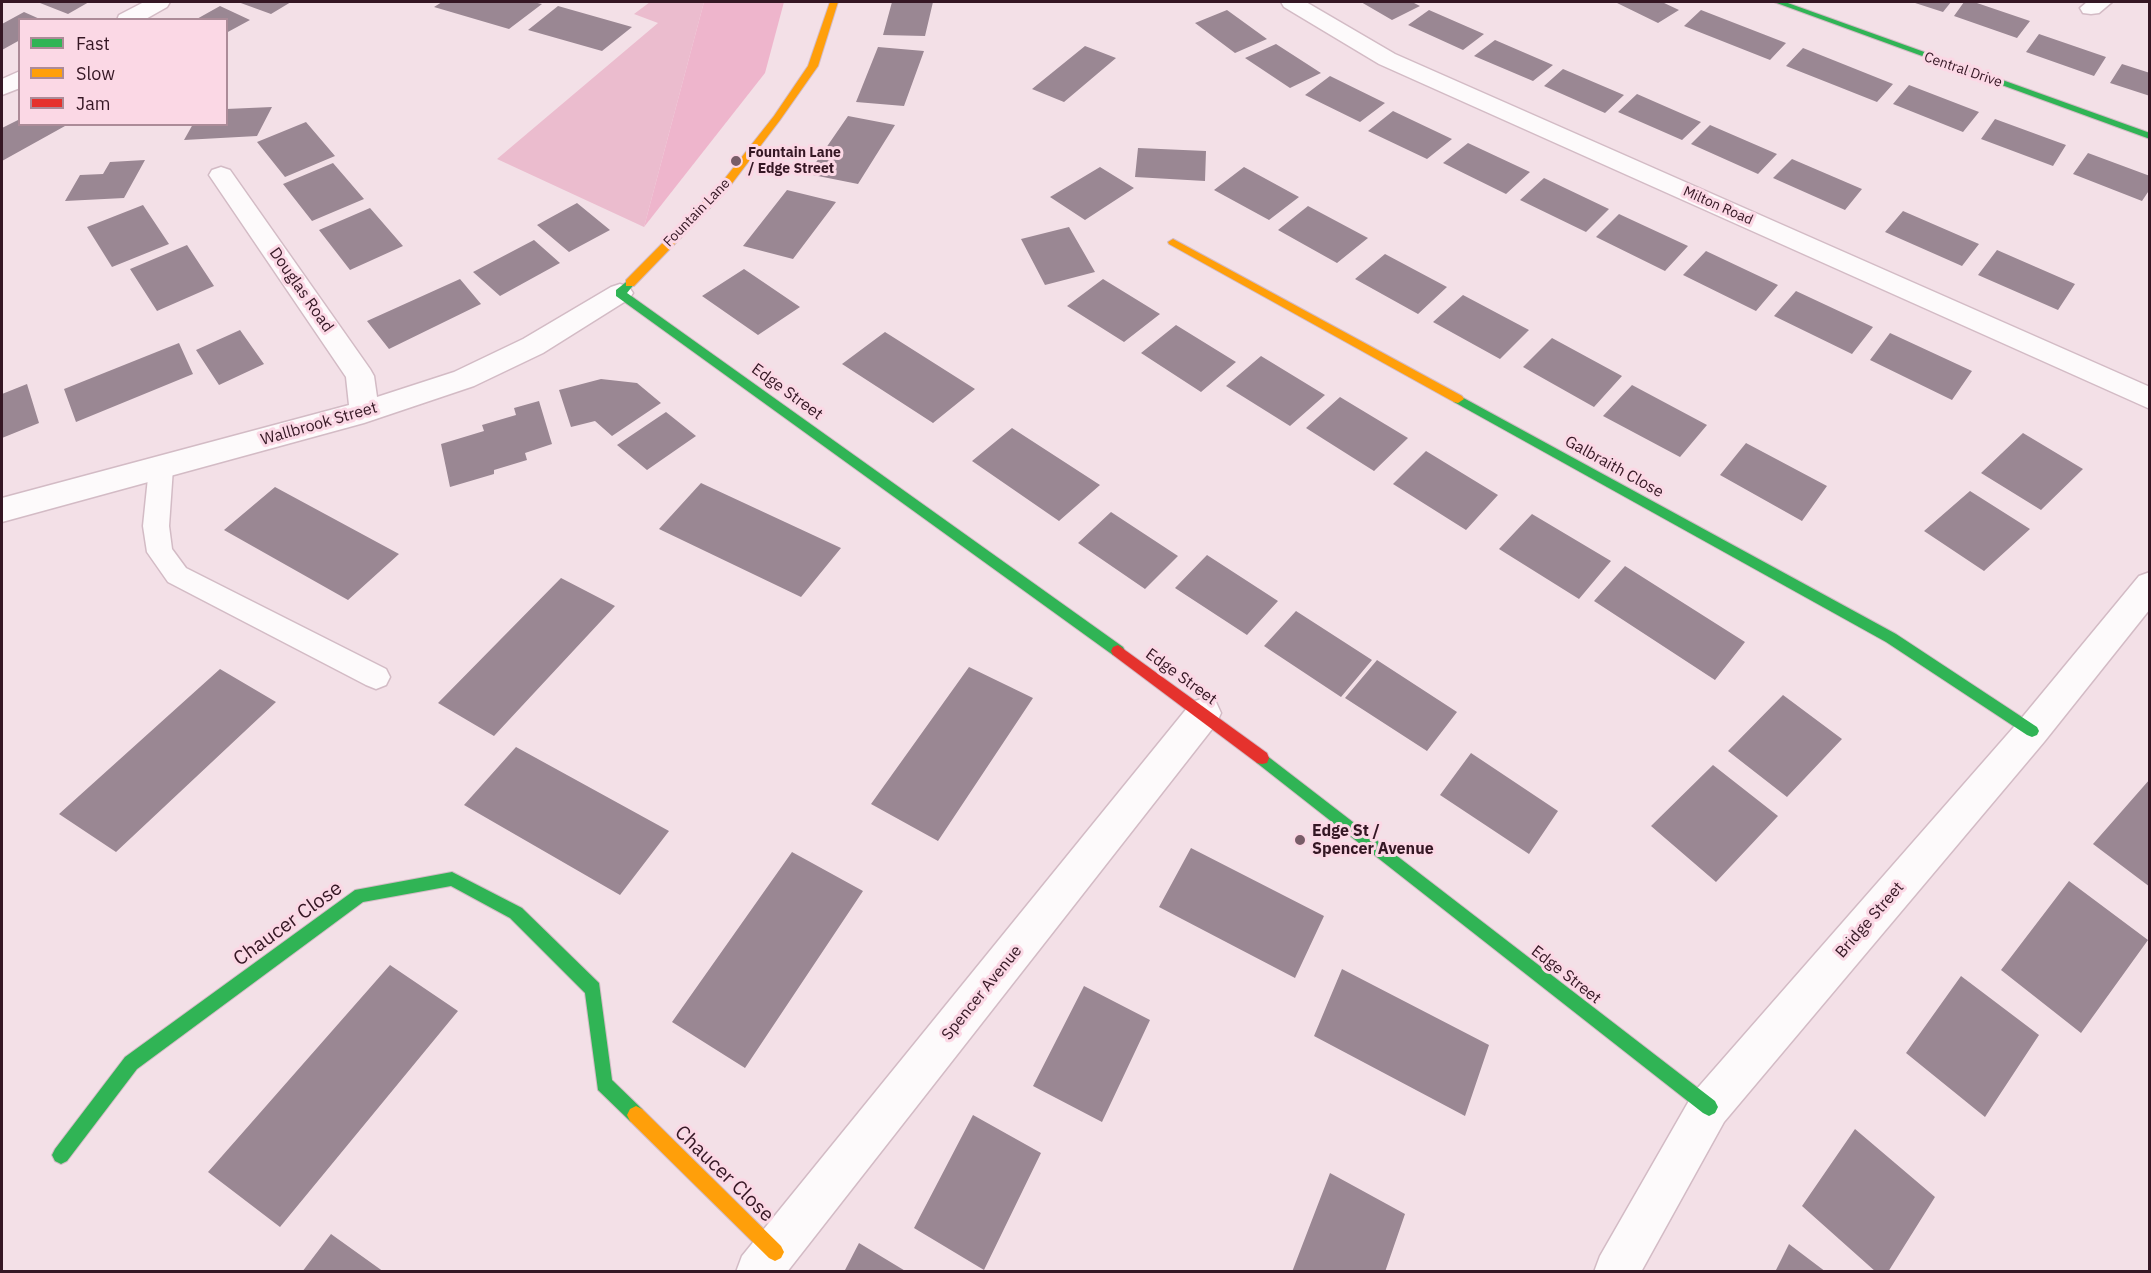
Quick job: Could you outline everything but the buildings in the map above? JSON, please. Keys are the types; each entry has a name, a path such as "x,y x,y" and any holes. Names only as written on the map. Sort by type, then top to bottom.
{"street":[{"path":"131,18 159,2"},
{"name":"Fountain Lane","path":"620,292 723,188 777,118 813,66 834,2"},
{"name":"Milton Road","path":"1292,2 1387,59 2150,399"},
{"name":"Central Drive","path":"1778,2 2150,136"},
{"path":"2,88 18,79"},
{"name":"Douglas Road","path":"221,175 360,376 364,412"},
{"name":"Galbraith Close","path":"1173,242 1891,638 2032,731"},
{"name":"Wallbrook Street","path":"2,510 364,412 464,379 533,346 620,292"},
{"name":"Edge Street","path":"620,292 1204,713 1709,1107"},
{"name":"Bridge Street","path":"1616,1272 1709,1107 2032,731 2150,585"},
{"name":"Spencer Avenue","path":"767,1262 1204,713"},
{"name":"Chaucer Close","path":"61,1155 131,1063 360,895 452,879 516,913 593,989 604,1084 767,1262"}],"lane":[{"path":"160,468 156,526 160,552 177,575 376,677"}],"shaded area":[{"path":"650,2 704,2 644,227 497,159 658,23 634,14"},
{"path":"704,2 784,2 765,73 644,227"}],"traffic: fast":[{"path":"1778,2 2150,136"},
{"path":"630,283 620,293 1118,651"},
{"path":"1458,399 1891,638 2032,731"},
{"path":"1262,758 1709,1107"},
{"path":"61,1155 131,1063 360,895 452,879 516,913 593,989 604,1084 636,1115"}],"traffic: slow":[{"path":"630,283 723,188 777,118 813,66 834,2"},
{"path":"1173,242 1458,399"},
{"path":"636,1115 775,1252"}],"traffic: jam":[{"path":"1118,651 1262,758"}],"place":[{"name":"Fountain Lane / Edge Street","path":"736,161"},
{"name":"Edge St / Spencer Avenue","path":"1300,840"}]}
